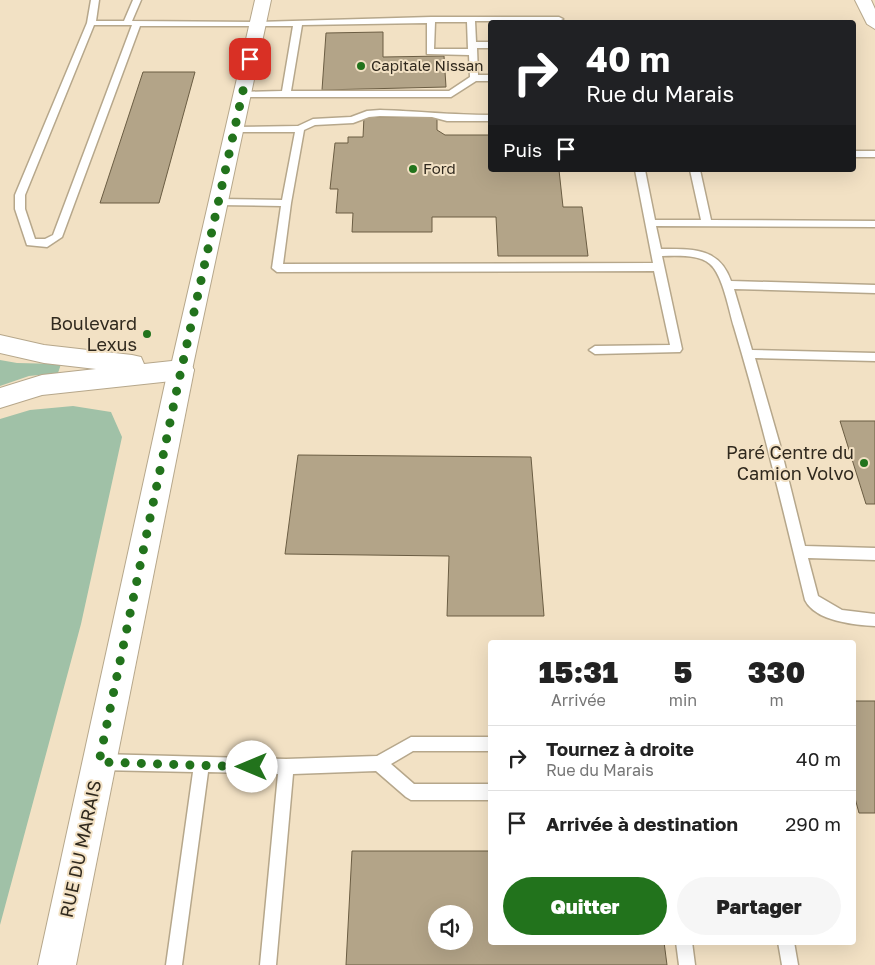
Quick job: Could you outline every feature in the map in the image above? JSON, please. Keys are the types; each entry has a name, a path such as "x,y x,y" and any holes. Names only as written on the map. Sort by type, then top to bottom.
{"main road":[{"path":"0,344 44,354 181,370"},
{"path":"0,398 42,385 181,370"},
{"name":"RUE DU MARAIS","path":"57,965 181,370"}],"street":[{"name":"RUE DU MARAIS","path":"181,370 263,0"},
{"path":"863,0 875,24"}],"lane":[{"path":"94,0 91,23 20,194 20,209 31,244 47,244 57,237 132,23 137,0"},
{"path":"91,23 258,24 431,19 559,19"},
{"path":"431,19 430,52 488,46"},
{"path":"471,19 474,78"},
{"path":"286,94 298,22"},
{"path":"242,94 451,94 474,78 488,78"},
{"path":"234,129 300,129 313,122 353,120 368,114 380,113 432,114 447,118 488,118"},
{"path":"300,129 286,203 277,268 659,267"},
{"path":"856,154 875,154"},
{"path":"595,350 676,349 640,172"},
{"path":"695,172 707,223"},
{"path":"218,202 286,203"},
{"path":"650,223 875,224"},
{"path":"656,253 694,254 708,258 719,266 727,285 774,445 812,600 828,613 852,619 875,620"},
{"path":"727,285 875,289"},
{"path":"748,354 875,357"},
{"path":"800,552 875,554"},
{"path":"99,762 286,767 379,763 411,744 488,744"},
{"path":"379,763 411,792 488,792"},
{"path":"174,965 201,766"},
{"path":"268,965 286,767"},
{"path":"684,945 687,965"},
{"path":"787,945 790,965"}],"green space":[{"path":"0,360 17,363 61,364 58,373 29,376 0,386"},
{"path":"73,406 111,412 122,437 81,624 0,925 0,419 30,410"}],"building":[{"path":"383,32 383,57 444,56 446,87 322,90 326,33"},
{"path":"143,72 195,72 159,203 100,203"},
{"path":"364,117 437,117 437,130 445,135 488,135 488,172 559,172 563,207 582,207 588,256 498,256 496,217 432,217 432,232 352,232 353,213 336,213 338,189 330,189 335,143 348,143 348,137 363,137"},
{"name":"Paré Centre du Camion Volvo","path":"840,421 875,421 875,504 866,504"},
{"path":"298,455 531,457 544,616 447,616 449,556 285,554"},
{"path":"856,701 875,701 875,813 859,813 856,802"},
{"path":"352,851 488,851 488,945 664,945 667,965 346,965"}],"place":[{"name":"Capitale Nissan","path":"361,66"},
{"name":"Ford","path":"413,169"},
{"name":"Boulevard Lexus","path":"147,334"},
{"name":"Paré Centre du Camion Volvo","path":"864,463"}],"route":[{"path":"250,59 177,389 99,762 252,767"}]}
